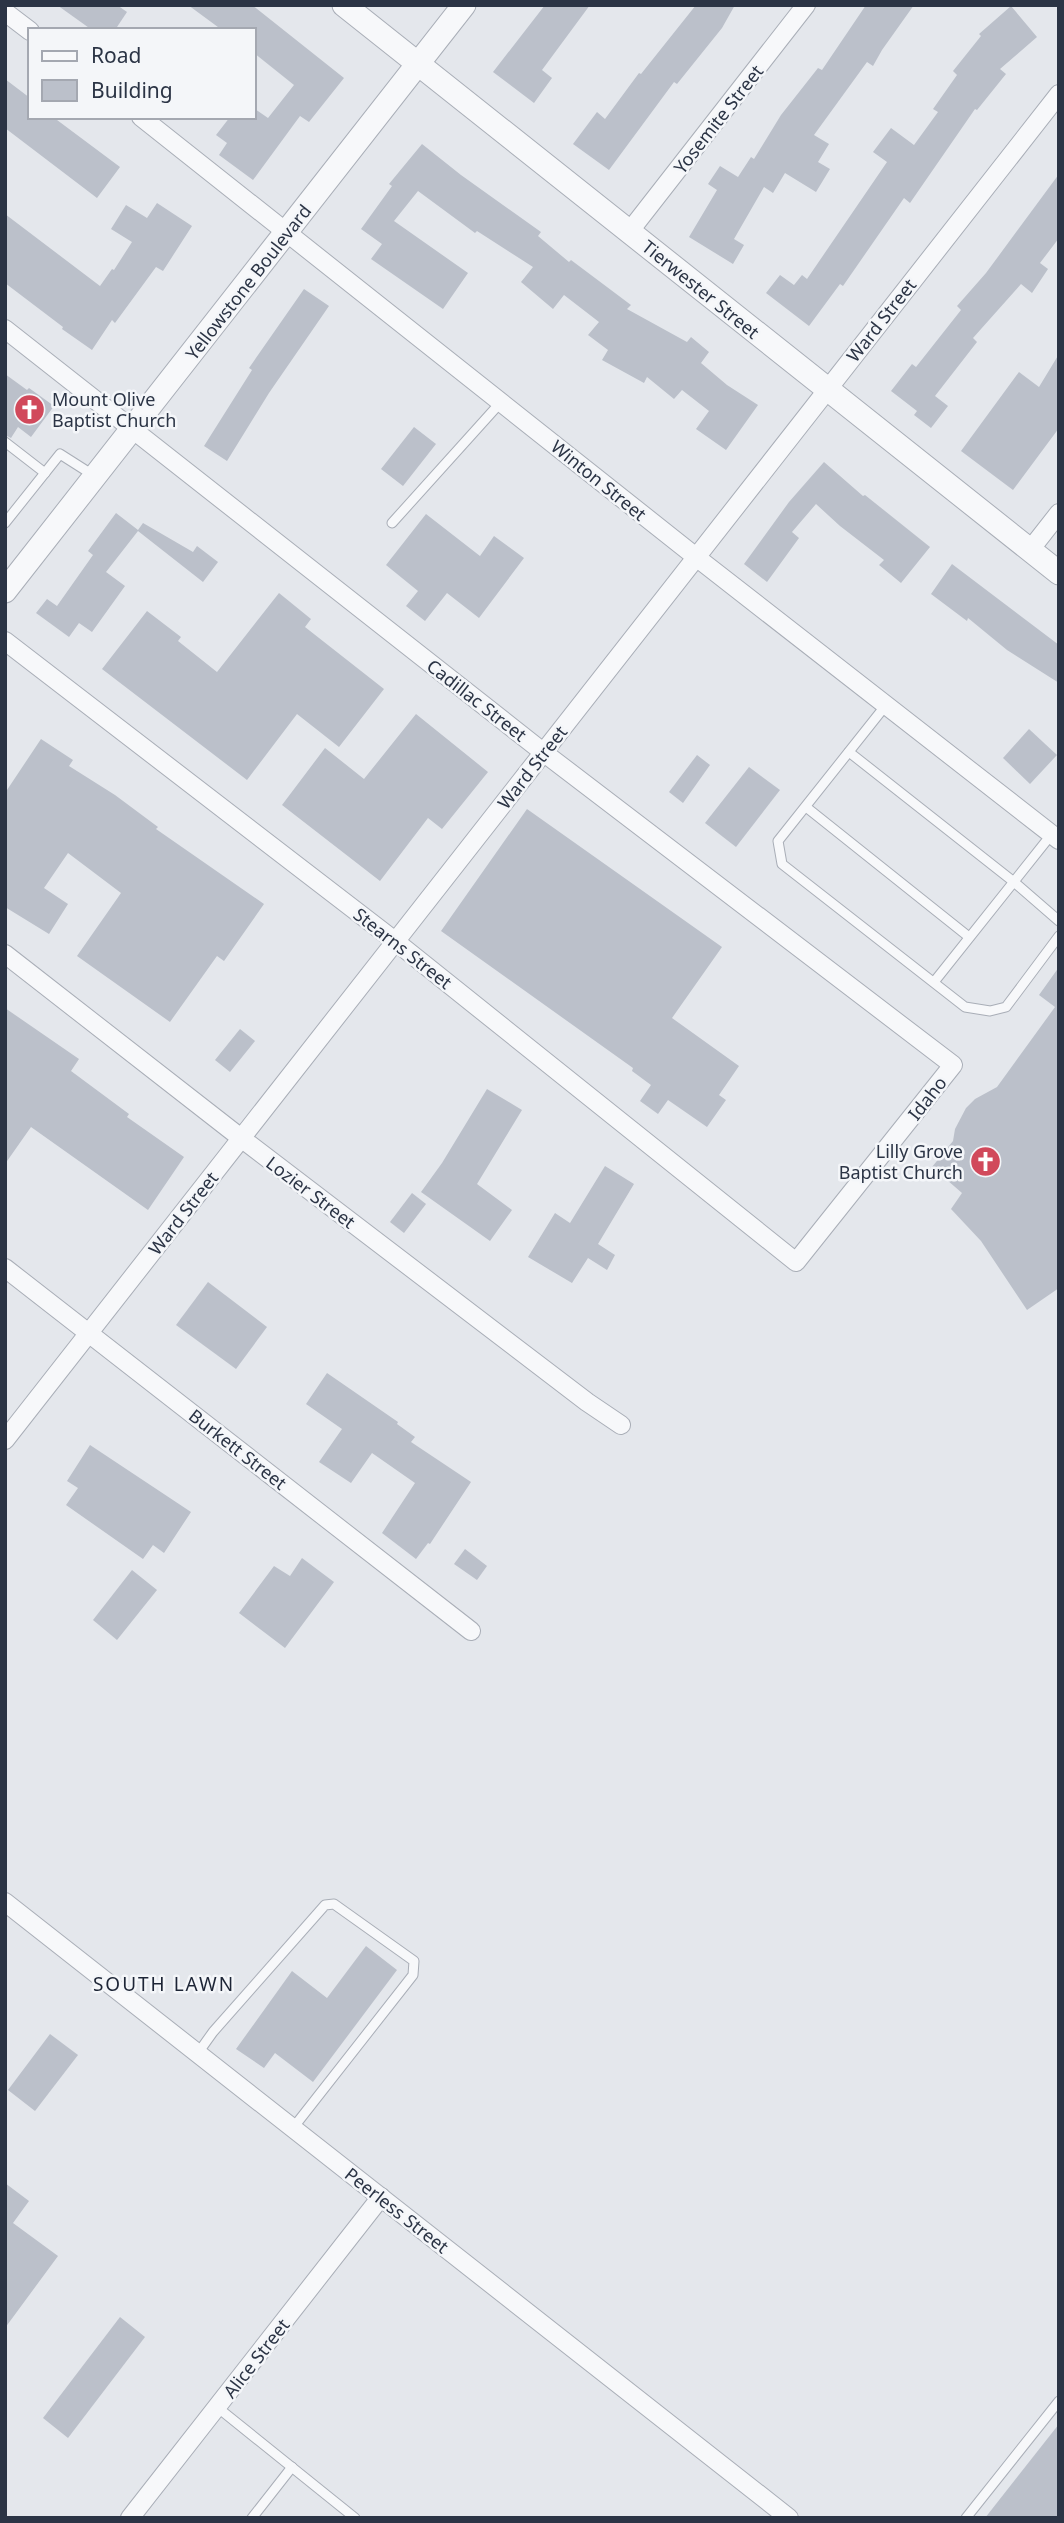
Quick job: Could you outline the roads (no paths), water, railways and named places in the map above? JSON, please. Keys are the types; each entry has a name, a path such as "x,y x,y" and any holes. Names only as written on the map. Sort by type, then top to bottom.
{"street":[{"name":"Tierwester Street","path":"344,5 1059,573"},
{"name":"Yellowstone Boulevard","path":"5,591 464,5"},
{"name":"Yosemite Street","path":"629,232 806,5"},
{"path":"5,12 28,29"},
{"name":"Ward Street","path":"5,1440 1059,93"},
{"name":"Winton Street","path":"144,119 696,557 1055,837"},
{"name":"Cadillac Street","path":"5,329 543,752 953,1065"},
{"path":"1030,550 1059,513"},
{"name":"Stearns Street","path":"5,641 395,941 796,1262"},
{"name":"Lozier Street","path":"5,954 241,1138 587,1402 621,1425"},
{"name":"Idaho","path":"796,1262 953,1065"},
{"name":"Burkett Street","path":"5,1268 471,1631"},
{"name":"Peerless Street","path":"5,1902 789,2518"},
{"name":"Alice Street","path":"130,2518 382,2197"}],"lane":[{"path":"392,523 500,402"},
{"path":"5,442 45,473"},
{"path":"6,519 60,454 95,477"},
{"path":"886,705 778,841 782,864 965,1006 990,1010 1006,1007 1059,936"},
{"path":"849,752 1014,882 1059,921"},
{"path":"806,807 969,937"},
{"path":"934,982 1014,882 1055,837"},
{"path":"198,2053 213,2032 326,1905 334,1905 414,1961 413,1975 293,2128"},
{"path":"966,2518 1059,2401"},
{"path":"217,2407 355,2518"},
{"path":"251,2518 292,2467"}],"place":[{"name":"Mount Olive Baptist Church","path":"29,409"},
{"name":"Lilly Grove Baptist Church","path":"986,1161"}],"district":[{"name":"SOUTH LAWN","path":"164,1984"}]}
